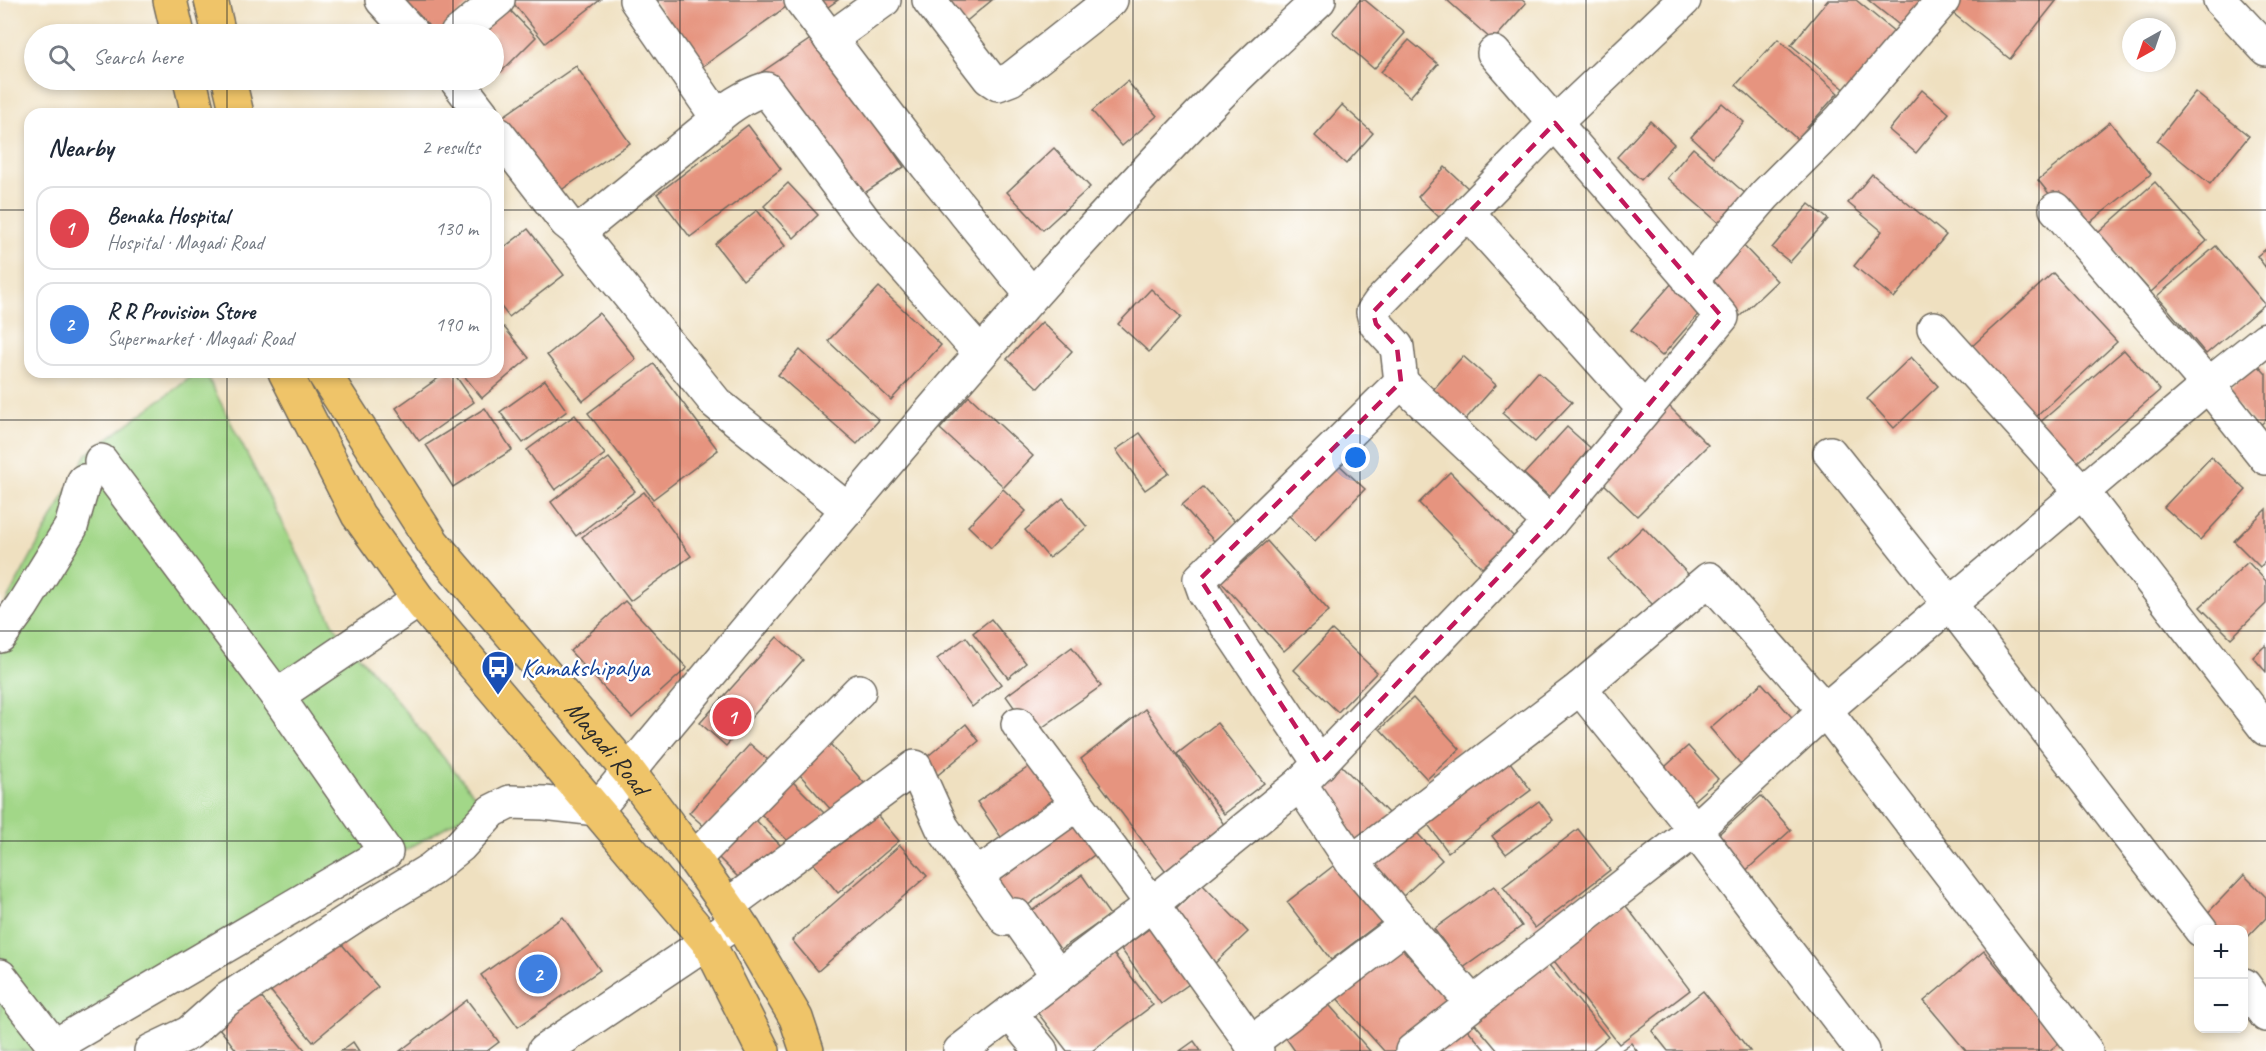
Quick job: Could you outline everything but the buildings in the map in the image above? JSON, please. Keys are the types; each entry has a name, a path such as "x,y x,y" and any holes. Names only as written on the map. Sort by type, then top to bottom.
{"main road":[{"path":"170,0 176,24"},
{"path":"211,0 217,24"},
{"path":"192,90 197,108"},
{"path":"231,90 236,108"},
{"name":"Magadi Road","path":"288,378 358,514 419,600 708,942 763,1051"},
{"name":"Magadi Road","path":"327,378 433,543 629,772 733,913 796,1018 807,1051"}],"street":[{"path":"382,0 404,24"},
{"path":"469,24 498,0"},
{"path":"636,0 717,117"},
{"path":"801,0 927,166 1032,295"},
{"path":"830,39 884,0"},
{"path":"929,0 989,78 998,84 1011,80 1111,0"},
{"path":"151,1051 189,1033 226,1000 367,908 430,870 460,846 492,812 510,802 597,809 980,353 1228,86 1319,0"},
{"path":"1550,523 1401,382 1397,347 1376,324 1373,312 1380,302 1555,123 1684,0"},
{"path":"1690,282 1765,195 1840,120 1943,0"},
{"path":"2220,0 2266,49"},
{"path":"960,1051 1152,904 1310,774 1550,523 1722,317 1494,53"},
{"path":"576,230 585,227 717,117 757,92 766,89 866,223 980,353"},
{"path":"464,90 477,108"},
{"path":"504,142 566,222 576,230 716,403 848,510"},
{"path":"2056,209 2208,385 2266,458"},
{"path":"1468,213 1644,409"},
{"path":"1934,328 2083,493 2266,729"},
{"path":"1412,1051 1695,830 1825,710 2208,385 2266,339"},
{"path":"1401,382 1200,579 1205,593 1310,774 1352,862 1472,1003"},
{"path":"1830,453 1950,604 2196,925"},
{"path":"0,636 22,606 71,526 93,471 278,696 386,852 54,1046 0,976"},
{"path":"1352,862 1580,688 1709,579 1825,710 2086,1051"},
{"path":"278,696 419,600"},
{"path":"1580,688 1695,830 1863,1051"},
{"path":"694,859 859,691"},
{"path":"1018,724 1152,904 1254,1047 1407,926"},
{"path":"544,1051 708,942 733,913 915,767 942,827 1006,919 1015,915 1058,976"},
{"path":"976,876 1077,804"},
{"path":"2248,990 2266,1015"},
{"path":"1010,1013 1041,1051"},
{"path":"796,1018 818,1051"}],"highlighted area":[{"path":"1555,123 1722,317 1550,523 1320,764 1200,579 1401,382 1397,347 1376,324 1373,312"}],"green space":[{"path":"190,378 208,378 335,627 483,805 61,1051 0,1051 0,613 87,454"}],"place":[{"name":"Kamakshipalya","path":"498,696"},
{"name":"Benaka Hospital","path":"732,717"},
{"name":"R R Provision Store","path":"538,974"}]}
